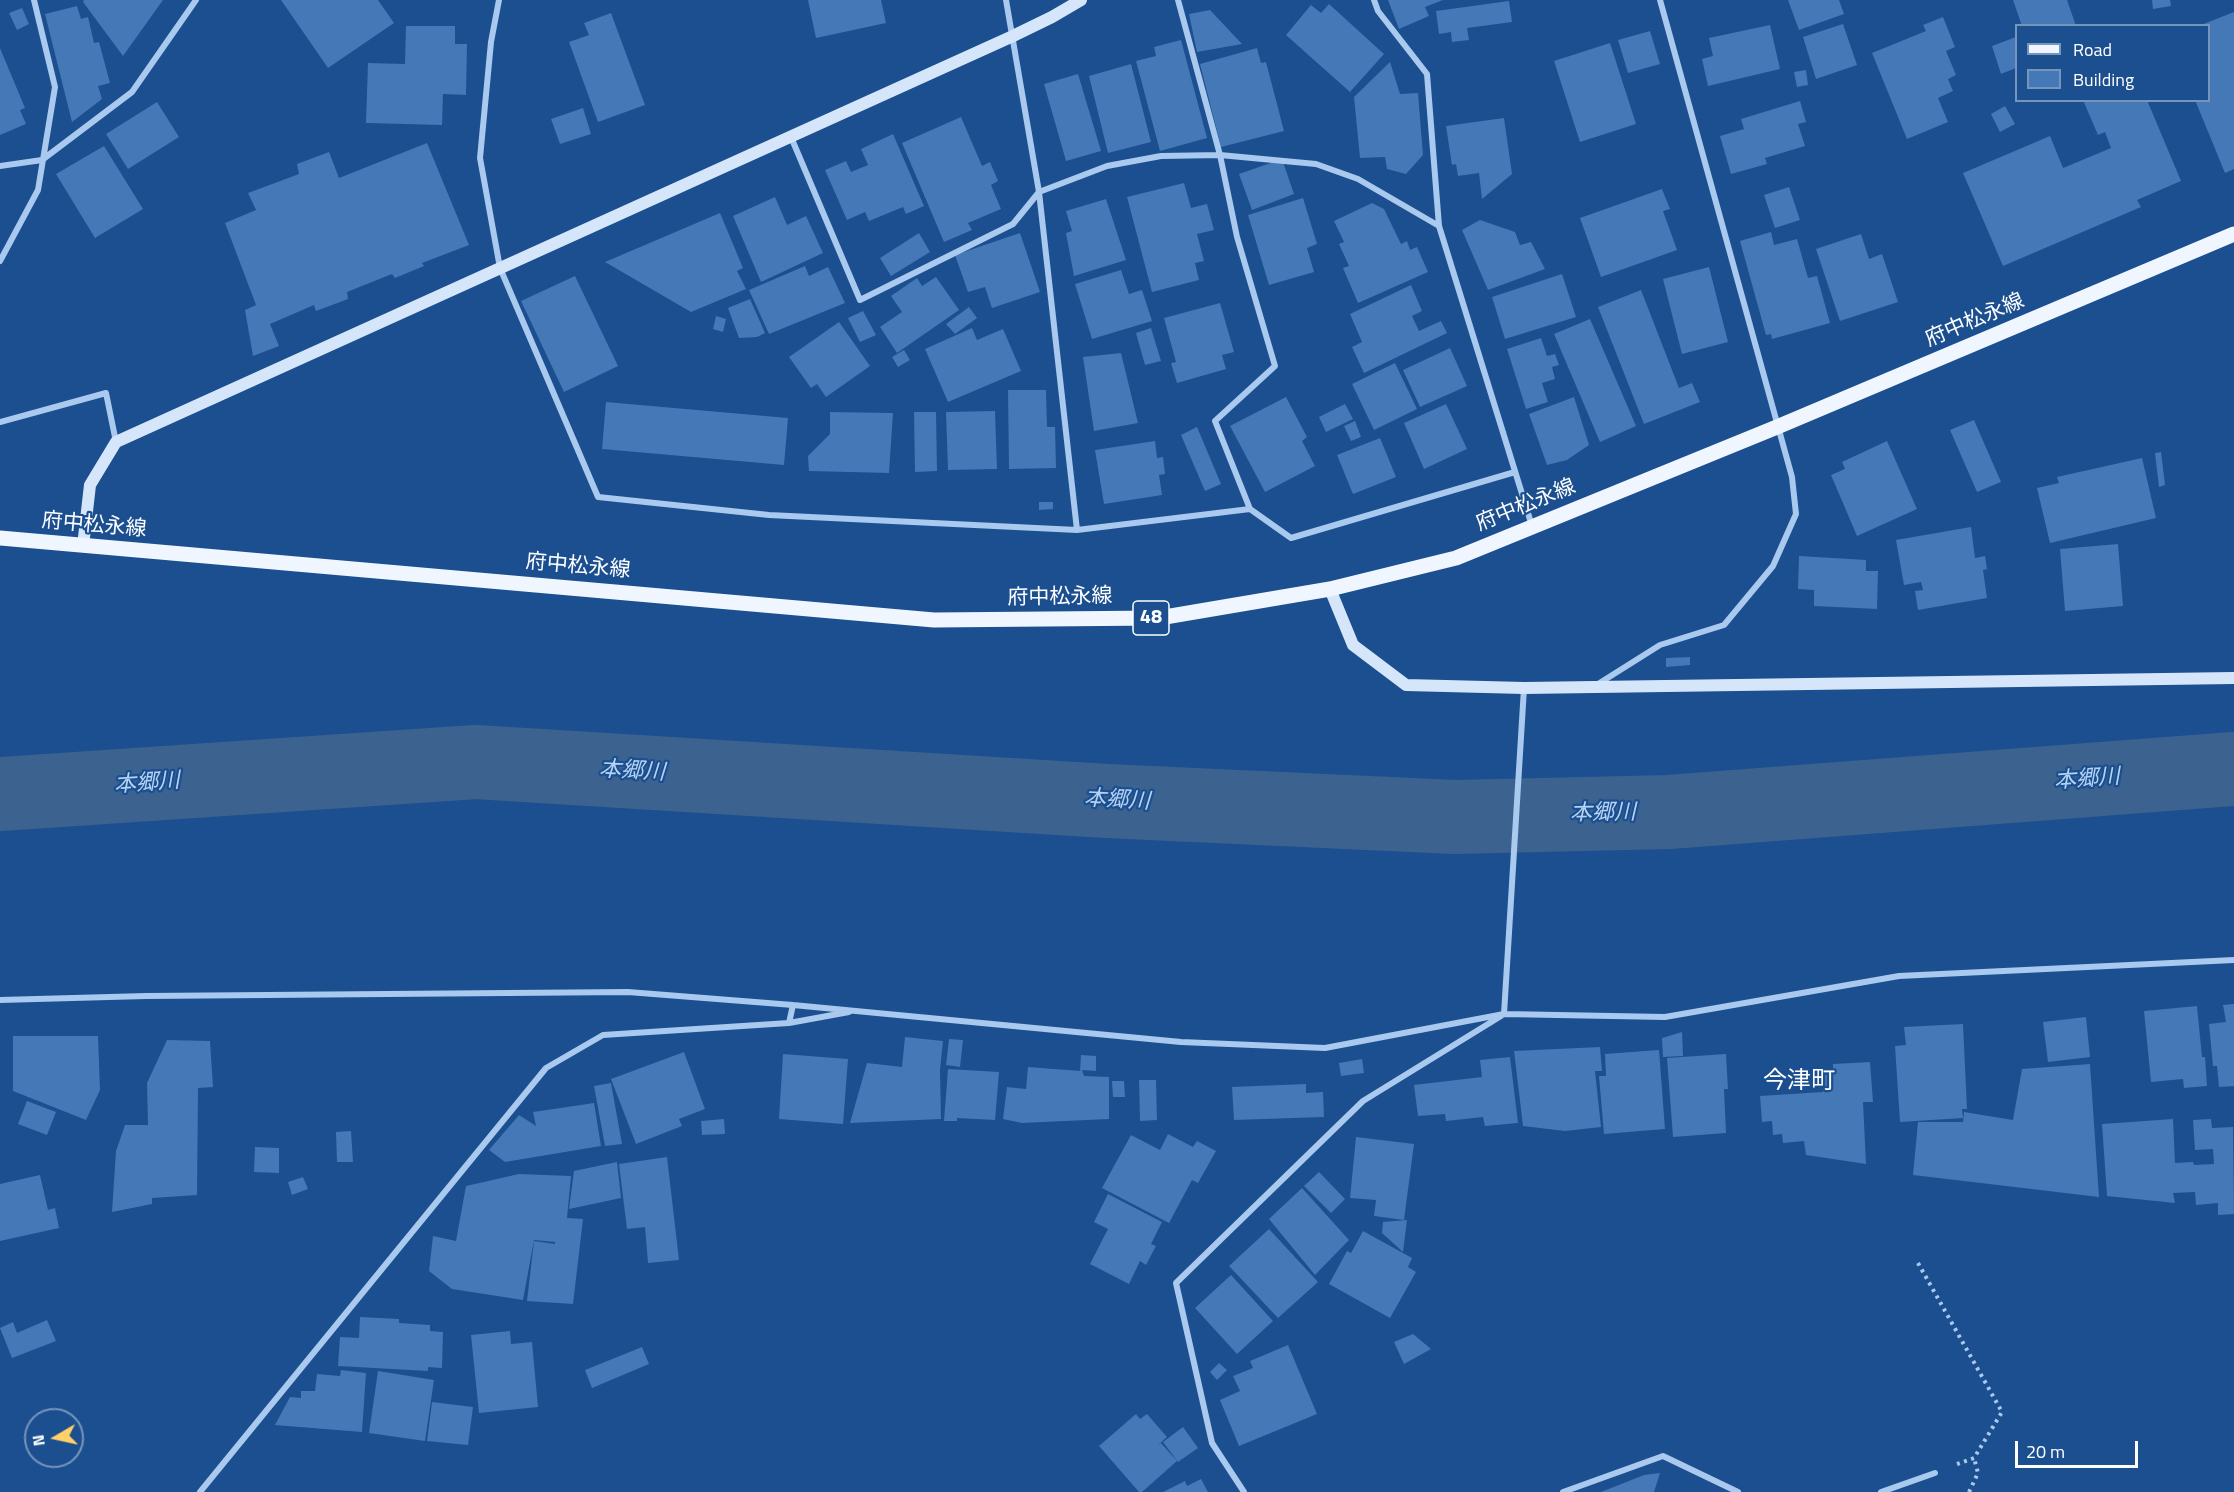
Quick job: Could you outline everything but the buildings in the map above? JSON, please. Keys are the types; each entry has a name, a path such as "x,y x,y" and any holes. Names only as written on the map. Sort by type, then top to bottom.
{"main road":[{"name":"府中松永線","path":"0,538 381,570 934,621 1159,618 1330,589 1456,558 1777,427 2234,234"}],"street":[{"path":"0,261 38,190 55,87 34,0"},
{"path":"0,166 42,160 132,92 196,0"},
{"path":"499,0 491,42 480,158 500,268 598,497 769,515 1077,530 1250,509"},
{"path":"1006,0 1039,192 1077,530"},
{"path":"83,546 90,485 116,442 1012,36 1081,0"},
{"path":"1178,0 1220,155 1237,237 1275,366 1215,421 1250,509 1291,538 1515,472"},
{"path":"1374,0 1378,11 1427,74 1439,226 1532,526"},
{"path":"1592,688 1660,645 1724,625 1773,566 1796,514 1792,477 1660,0"},
{"path":"790,136 860,300 1013,224 1039,192 1107,166 1161,156 1220,155 1316,164 1358,178 1439,226"},
{"path":"0,422 106,393 116,442"},
{"path":"1330,589 1353,645 1406,685 1592,688 2234,678"},
{"path":"1504,1014 1524,688"},
{"path":"0,1000 146,996 628,992 793,1005 1181,1042 1325,1048 1504,1014 1665,1017 1899,976 2234,960"},
{"path":"789,1023 793,1005"},
{"path":"200,1492 546,1068 603,1035 789,1023 856,1011"},
{"path":"1244,1492 1212,1443 1176,1283 1363,1101 1504,1014"},
{"path":"1563,1492 1663,1456 1738,1492"},
{"path":"1881,1492 1935,1473"}],"path":[{"path":"1918,1263 2002,1412 1974,1458 1935,1473"},
{"path":"1969,1492 1978,1473 1974,1458"}],"waterway":[{"name":"本郷川","path":"0,794 476,762 1107,801 1455,817 1669,812 2234,769"}],"district":[{"name":"今津町","path":"1799,1082"}]}
